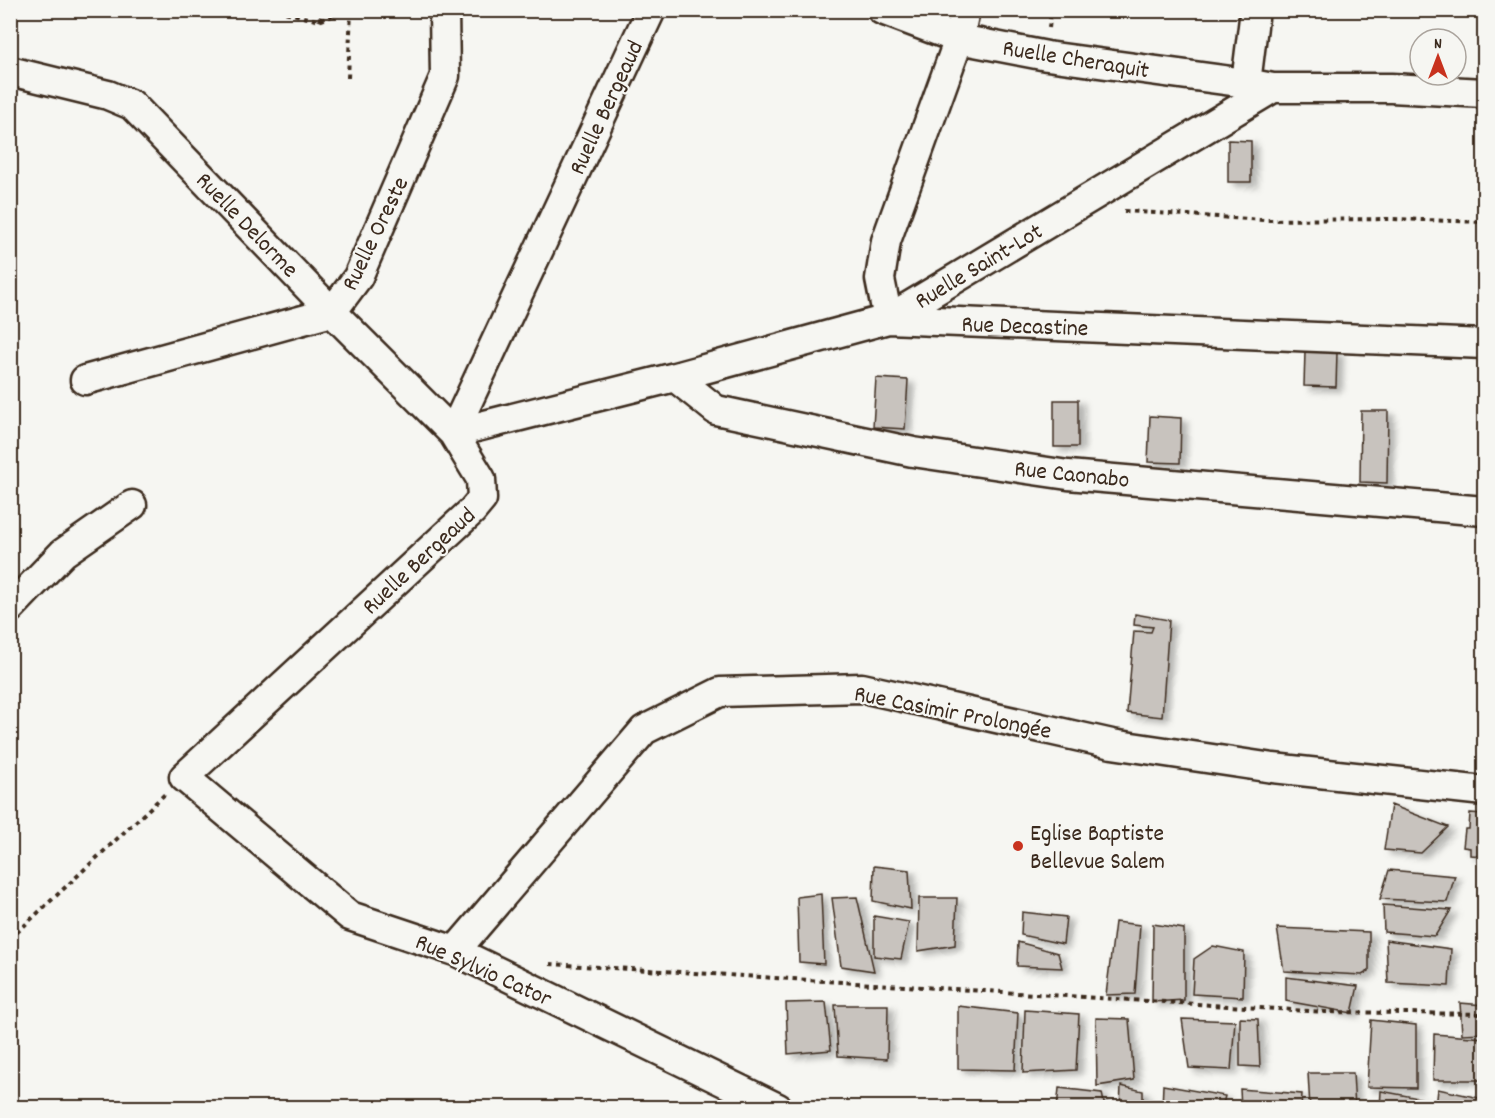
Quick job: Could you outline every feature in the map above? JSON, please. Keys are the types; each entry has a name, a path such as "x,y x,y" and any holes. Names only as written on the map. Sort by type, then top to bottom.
{"street":[{"name":"Ruelle Oreste","path":"85,380 332,312 358,277 445,76 444,10"},
{"name":"Ruelle Bergeaud","path":"184,777 472,512 482,499 481,479 453,433 651,10"},
{"name":"Ruelle Cheraquit","path":"882,10 959,39 1047,56 1260,86"},
{"path":"888,319 880,279 886,241 959,39 965,10"},
{"path":"1255,10 1260,86 1392,88 1485,93"},
{"name":"Ruelle Delorme","path":"10,71 108,95 132,105 332,312 453,433"},
{"name":"Ruelle Saint-Lot","path":"453,433 675,377 888,319 1260,86"},
{"name":"Rue Decastine","path":"888,319 1485,344"},
{"name":"Rue Caonabo","path":"675,377 716,410 913,452 1068,474 1485,511"},
{"path":"10,608 63,553 132,504"},
{"name":"Rue Casimir Prolongée","path":"455,951 644,730 720,693 862,688 1112,744 1273,768 1485,791"},
{"name":"Rue Sylvio Cator","path":"184,777 350,916 455,951 778,1107"}],"path":[{"path":"278,10 319,21 349,10 348,78"},
{"path":"319,21 323,10"},
{"path":"1116,211 1264,220 1393,219 1485,222"},
{"path":"10,939 184,777"},
{"path":"544,964 1325,1012 1485,1014"}],"building":[{"path":"1228,140 1251,141 1251,182 1228,182"},
{"path":"1305,351 1337,352 1336,387 1304,386"},
{"path":"876,378 908,380 905,429 873,427"},
{"path":"1054,400 1078,400 1078,447 1054,447"},
{"path":"1361,411 1388,411 1387,483 1360,482"},
{"path":"1150,416 1181,418 1180,463 1148,462"},
{"path":"1135,614 1169,620 1162,717 1127,713 1134,631 1151,632 1153,627 1134,625"},
{"path":"1391,805 1448,827 1421,853 1384,850"},
{"path":"1470,813 1484,814 1484,856 1470,855 1470,848 1463,847 1465,829 1469,829"},
{"path":"874,866 909,870 911,909 873,901"},
{"path":"1389,870 1455,876 1447,902 1380,899"},
{"path":"821,894 824,964 799,962 797,897"},
{"path":"857,897 874,971 841,966 832,898"},
{"path":"919,898 957,898 955,945 918,951"},
{"path":"1383,905 1451,910 1435,936 1384,932"},
{"path":"1022,912 1066,917 1063,944 1021,935"},
{"path":"874,916 909,922 901,959 874,956"},
{"path":"1115,922 1140,925 1135,994 1106,995"},
{"path":"1153,924 1184,929 1184,1000 1152,1002"},
{"path":"1277,928 1369,932 1369,971 1362,975 1284,971"},
{"path":"1386,940 1451,949 1449,986 1388,983"},
{"path":"1018,942 1058,953 1062,968 1017,966"},
{"path":"1213,946 1244,952 1243,997 1192,994 1194,959"},
{"path":"1286,977 1358,986 1352,1013 1286,1001"},
{"path":"826,1002 831,1050 788,1054 786,1003"},
{"path":"1460,1003 1484,1005 1484,1033 1462,1034"},
{"path":"835,1005 888,1005 887,1059 838,1056"},
{"path":"958,1006 1018,1013 1015,1070 958,1069"},
{"path":"1025,1010 1079,1014 1076,1070 1023,1073"},
{"path":"1096,1018 1129,1019 1134,1080 1097,1086"},
{"path":"1240,1018 1258,1019 1260,1067 1240,1066"},
{"path":"1182,1019 1235,1021 1231,1070 1189,1068"},
{"path":"1371,1020 1416,1025 1416,1088 1367,1087"},
{"path":"1434,1034 1484,1038 1484,1080 1433,1080"},
{"path":"1308,1073 1353,1073 1355,1108 1310,1108"},
{"path":"1163,1085 1225,1096 1222,1108 1162,1108"},
{"path":"1121,1086 1143,1091 1143,1108 1120,1108"},
{"path":"1059,1088 1102,1093 1105,1108 1057,1108"},
{"path":"1240,1089 1302,1094 1301,1108 1241,1108"},
{"path":"1438,1089 1484,1099 1484,1108 1436,1108"},
{"path":"1381,1091 1424,1099 1422,1108 1380,1108"}],"place":[{"name":"Eglise Baptiste Bellevue Salem","path":"1018,846"}]}
